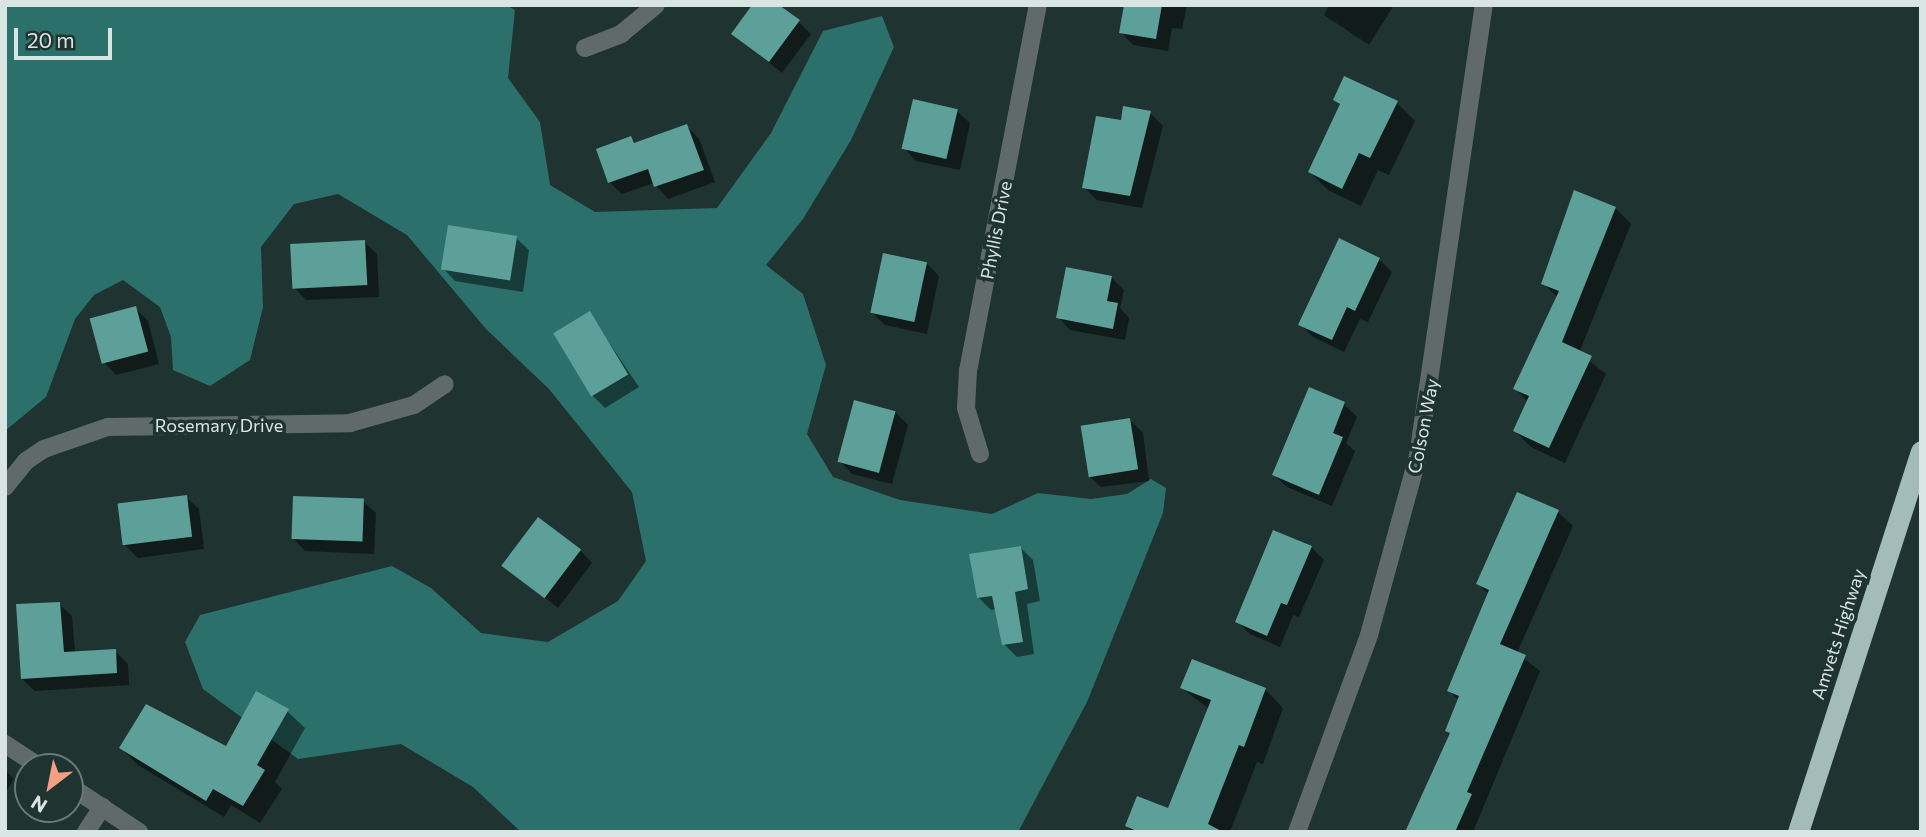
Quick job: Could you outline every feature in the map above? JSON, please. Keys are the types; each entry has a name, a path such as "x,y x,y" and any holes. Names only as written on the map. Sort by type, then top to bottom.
{"highway":[{"name":"Amvets Highway","path":"1798,832 1921,451"}],"street":[{"path":"585,48 621,34 656,5"},
{"name":"Phyllis Drive","path":"980,454 966,408 968,371 1038,5"},
{"name":"Colson Way","path":"1297,832 1370,635 1418,456 1485,5"},
{"name":"Rosemary Drive","path":"5,487 26,461 44,449 108,427 349,422 414,405 445,384"},
{"path":"84,795 139,832"},
{"path":"86,832 102,807"}],"shaded area":[{"path":"5,5 506,5 515,10 508,78 540,122 550,185 595,212 717,208 771,133 823,31 882,16 894,47 851,140 803,219 766,265 803,294 826,365 807,434 833,477 900,500 992,514 1038,493 1091,499 1127,494 1151,479 1166,488 1163,513 1087,702 1018,832 521,832 473,787 401,744 298,759 203,689 185,642 200,615 392,566 431,588 481,633 548,642 618,601 646,561 632,492 549,389 486,329 407,235 338,194 294,204 261,247 263,307 250,360 210,386 173,370 171,337 160,307 123,280 94,295 75,319 46,397 5,431"}],"building":[{"path":"752,5 779,5 800,20 769,62 731,34"},
{"path":"1124,5 1162,5 1156,39 1119,33"},
{"path":"1344,76 1398,101 1370,158 1359,153 1342,189 1308,172 1340,104 1333,100"},
{"path":"913,99 958,109 946,159 902,149"},
{"path":"1123,106 1151,111 1130,196 1082,188 1096,116 1121,120"},
{"path":"687,124 704,170 654,187 648,169 608,183 596,149 631,136 634,143"},
{"path":"1574,190 1616,207 1562,342 1592,356 1549,448 1513,431 1529,396 1513,389 1559,291 1541,284"},
{"path":"448,225 517,236 510,280 441,269"},
{"path":"1339,238 1380,258 1355,311 1347,307 1332,340 1298,325"},
{"path":"365,240 367,285 292,289 290,244"},
{"path":"883,253 927,262 914,322 870,313"},
{"path":"1066,267 1112,276 1107,301 1118,303 1113,329 1056,318"},
{"path":"136,306 148,351 102,364 90,318"},
{"path":"590,311 628,374 591,397 553,333"},
{"path":"1309,387 1345,402 1333,433 1343,437 1319,495 1272,475"},
{"path":"854,400 896,411 879,473 837,462"},
{"path":"1130,418 1138,469 1089,477 1081,426"},
{"path":"1517,492 1559,510 1500,644 1526,655 1467,792 1472,794 1455,832 1405,832 1450,733 1445,731 1459,696 1447,691 1489,590 1476,584"},
{"path":"187,495 192,537 123,545 118,504"},
{"path":"293,496 364,498 362,541 291,539"},
{"path":"538,517 581,549 544,598 501,566"},
{"path":"1273,530 1312,546 1287,605 1281,603 1267,636 1235,622"},
{"path":"1021,546 1028,589 1015,592 1023,642 1002,645 992,596 977,598 969,554"},
{"path":"60,602 64,652 116,649 117,673 21,679 16,604"},
{"path":"1192,659 1266,688 1244,747 1239,745 1208,824 1223,832 1139,832 1125,826 1137,796 1168,808 1211,700 1180,688"},
{"path":"256,691 289,709 257,765 265,770 243,806 213,789 206,801 119,748 146,704 226,746"}]}
